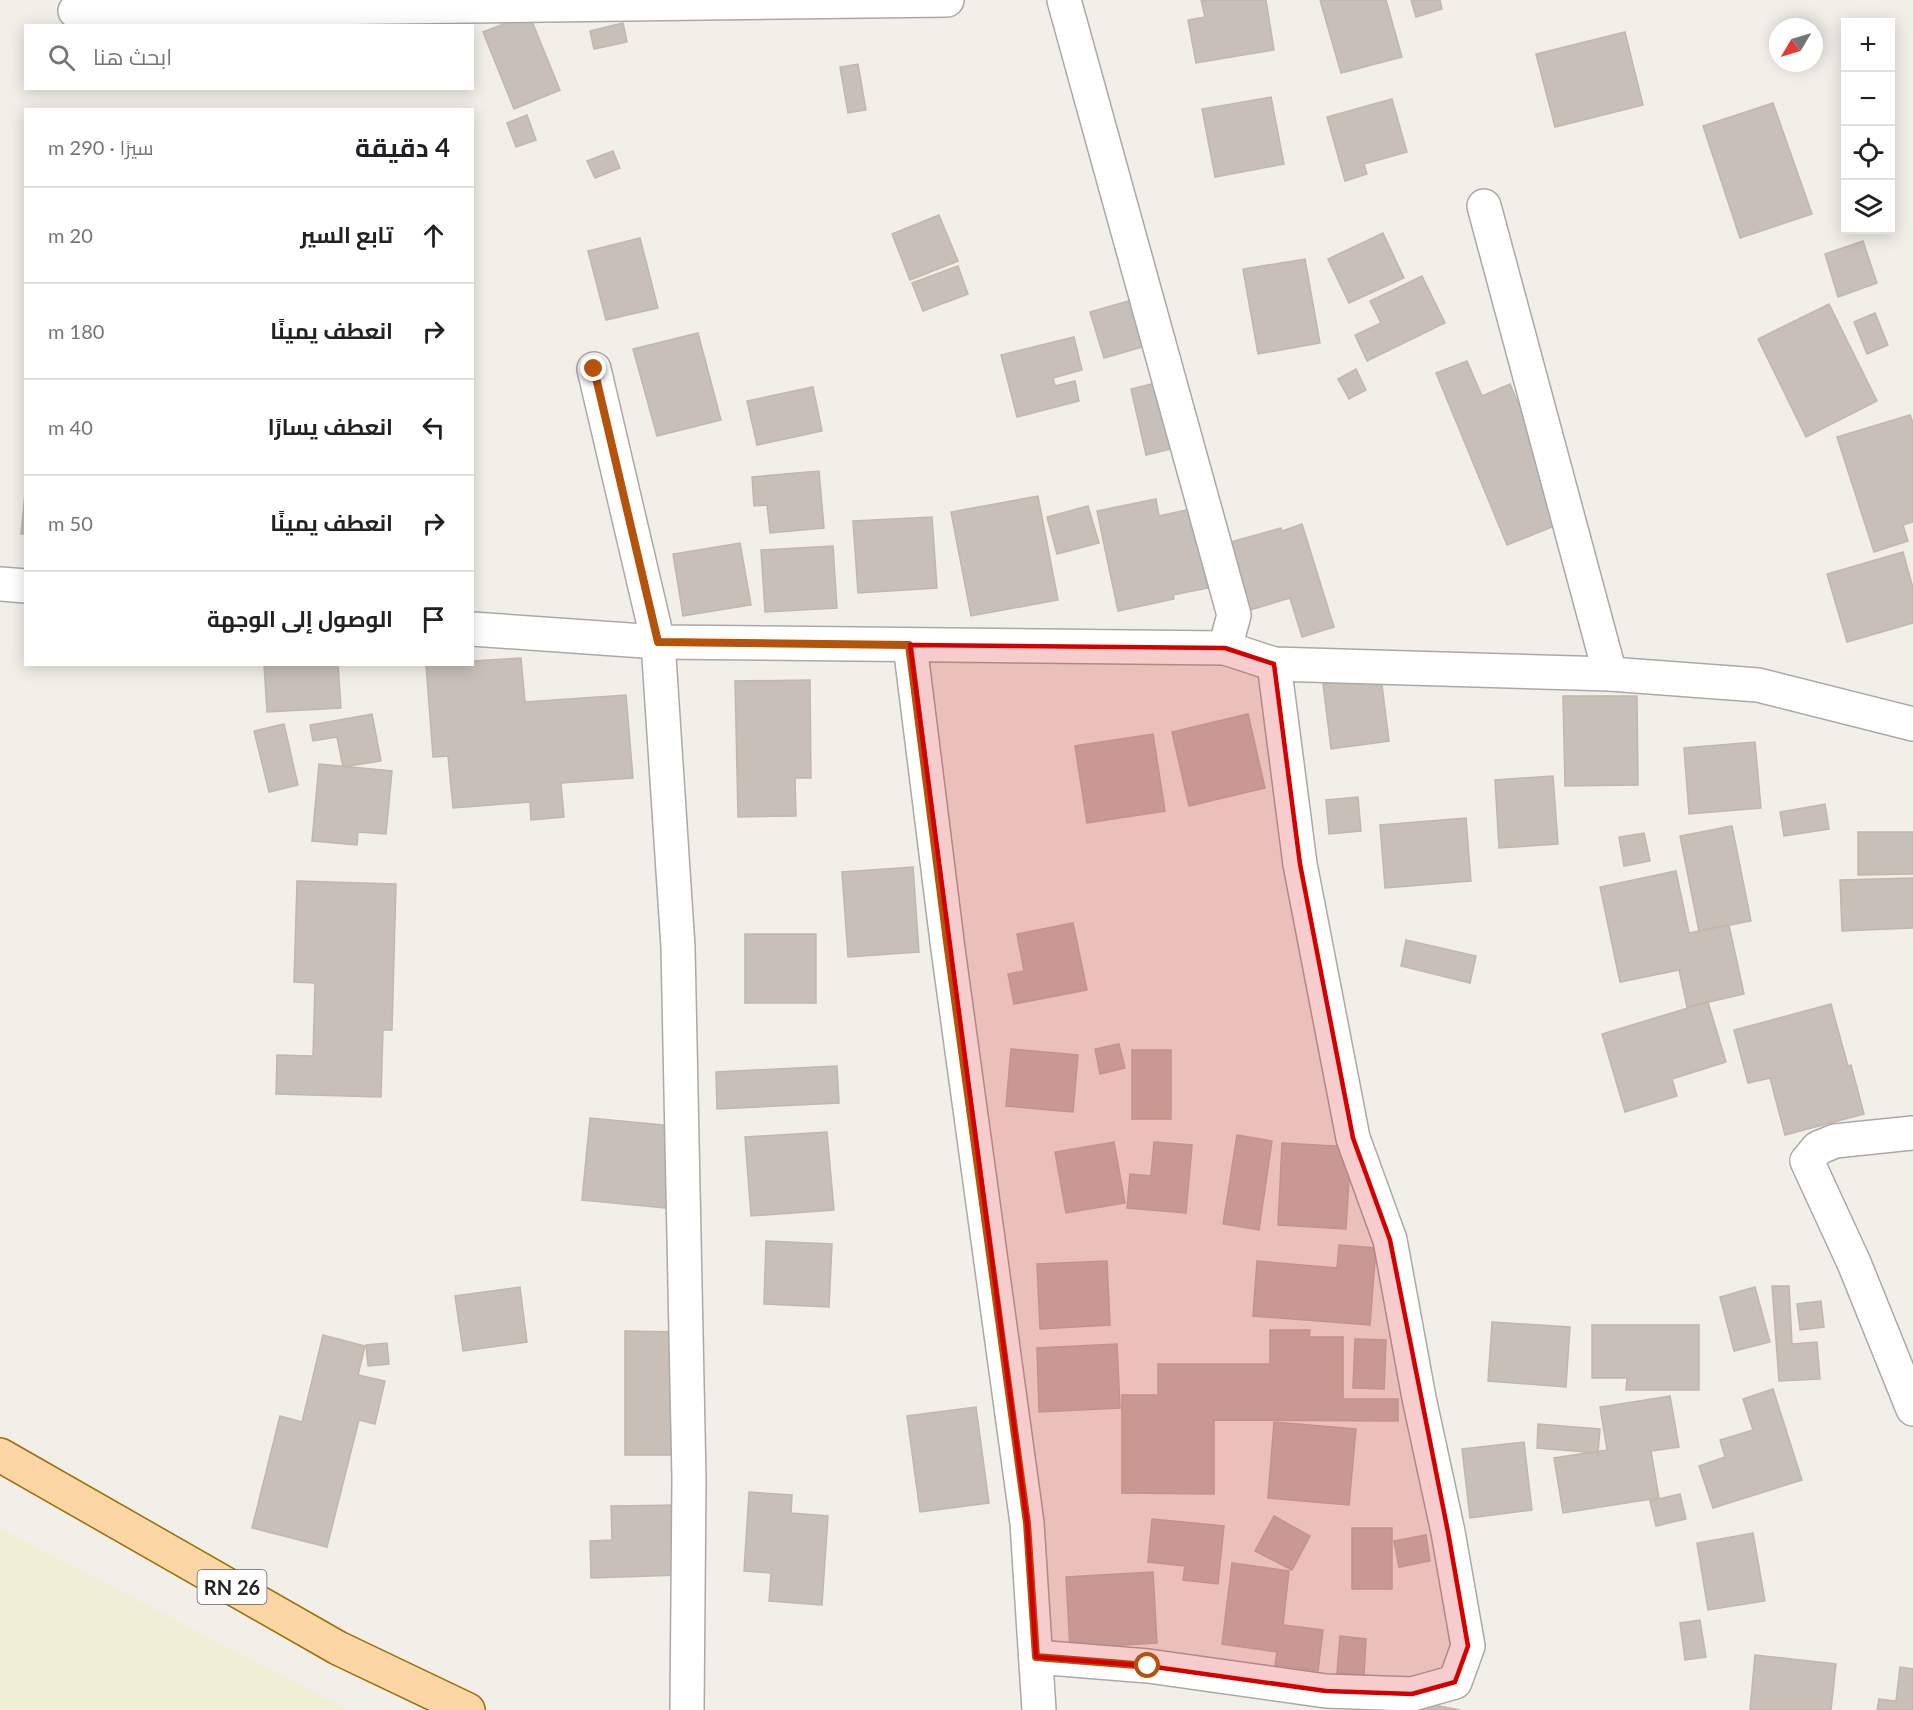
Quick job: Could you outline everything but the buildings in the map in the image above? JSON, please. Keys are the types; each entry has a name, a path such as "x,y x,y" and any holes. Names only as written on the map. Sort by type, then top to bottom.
{"main road":[{"name":"RN 26","path":"0,1455 338,1648 468,1710"}],"street":[{"path":"75,11 947,0"},
{"path":"1064,0 1234,615 1226,648"},
{"path":"1484,206 1610,674"},
{"path":"594,369 658,642 678,947 689,1479 687,1710"},
{"path":"0,584 24,586"},
{"path":"474,629 658,642 1226,648 1274,664 1610,674 1758,685 1913,724"},
{"path":"909,645 948,949 1027,1523 1040,1710"},
{"path":"1036,1657 1148,1666 1326,1691 1412,1694 1455,1682 1468,1646 1448,1532 1419,1398 1390,1240 1353,1138 1300,864 1274,664"},
{"path":"1913,1133 1835,1141 1818,1148 1807,1161 1854,1263 1913,1409"}],"highlighted area":[{"path":"910,645 1225,648 1274,664 1300,864 1353,1138 1390,1240 1448,1532 1468,1646 1455,1682 1412,1694 1326,1691 1148,1666 1036,1657 1027,1523"}],"green space":[{"path":"0,1528 348,1710 0,1710"}],"route":[{"path":"594,369 658,642 909,645 948,949 1027,1523 1036,1657 1148,1666"}]}
